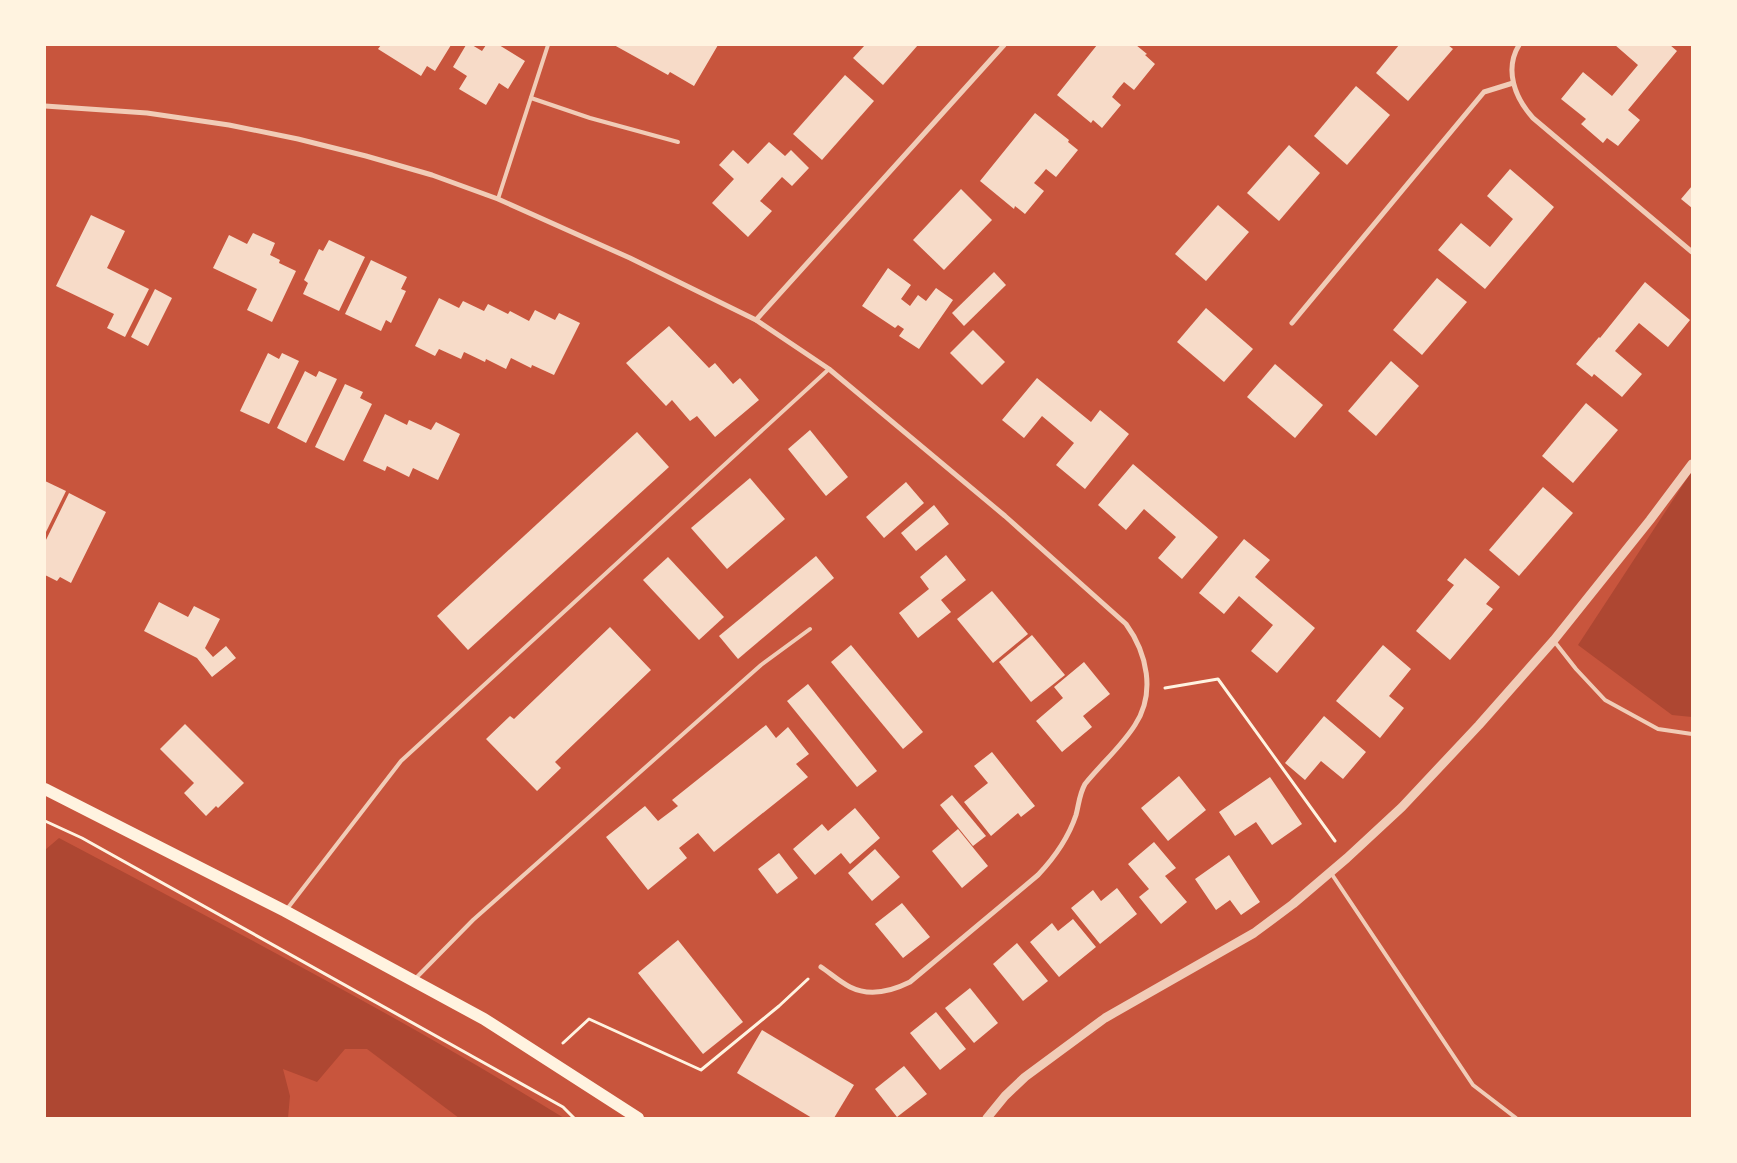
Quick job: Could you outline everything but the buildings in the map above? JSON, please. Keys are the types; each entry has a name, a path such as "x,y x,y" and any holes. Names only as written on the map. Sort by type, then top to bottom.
{"main road":[{"path":"45,789 285,911 484,1019 638,1118"}],"street":[{"path":"756,320 1004,45"},
{"path":"1520,45 1514,58 1513,83 1517,96 1524,108 1533,118 1692,252"},
{"path":"1292,323 1484,92 1513,83"},
{"path":"45,106 148,113 229,125 298,139 366,156 432,175 498,199 630,258 756,320 829,369 1005,516 1126,624 1137,639 1144,655 1147,691 1143,708 1136,724 1091,777 1081,792 1077,812 1062,846 1051,861 1030,882 910,982 895,989 878,992 857,990 821,967"},
{"path":"987,1118 1005,1096 1025,1077 1105,1018 1254,933 1331,873 1402,807 1554,640 1692,464"}],"lane":[{"path":"498,199 548,45"},
{"path":"531,98 590,118 678,142"},
{"path":"285,911 401,761 829,369"},
{"path":"414,981 472,920 761,664 810,629"},
{"path":"1554,640 1576,669 1605,700 1658,728 1692,734"},
{"path":"1331,873 1473,1085 1516,1118"}],"path":[{"path":"1147,691 1218,679 1347,858"},
{"path":"45,821 82,838 563,1107 574,1118"},
{"path":"546,1059 589,1019 701,1070 779,1006 821,967"}],"shaded area":[{"path":"1692,471 1692,717 1672,715 1578,645"},
{"path":"59,838 377,1009 564,1118 459,1118 367,1049 345,1049 317,1082 283,1069 290,1096 288,1118 45,1118 45,850"}]}
